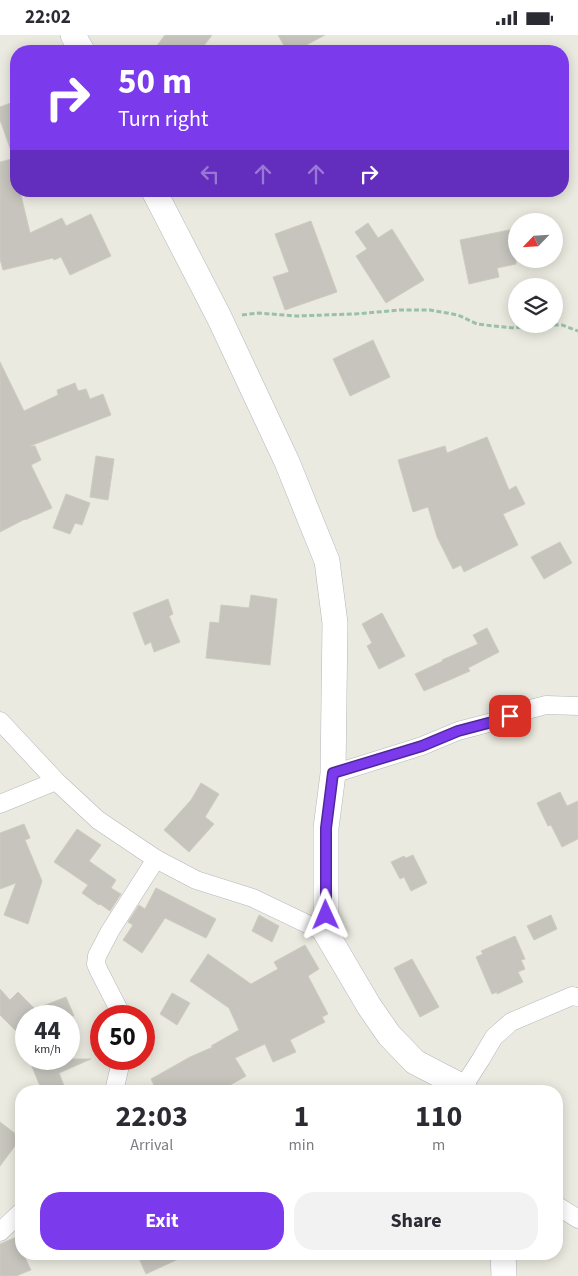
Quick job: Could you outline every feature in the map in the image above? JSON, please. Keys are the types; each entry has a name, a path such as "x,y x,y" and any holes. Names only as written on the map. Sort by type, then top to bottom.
{"main road":[{"path":"157,197 218,317 287,462 327,561 335,623 333,773 326,828 326,933 369,1006 389,1035 415,1062 458,1085"},
{"path":"503,1260 504,1276"}],"street":[{"path":"333,773 415,748 458,731 496,721 523,711 546,705 578,706"},
{"path":"0,721 56,781 98,820 156,859 196,880 253,898 326,933"},
{"path":"0,805 56,781"},
{"path":"116,1005 96,964 97,956 122,911 156,859"},
{"path":"467,1085 494,1037 511,1022 572,996 578,997"},
{"path":"115,1085 119,1070"},
{"path":"563,1210 578,1219"},
{"path":"0,1232 15,1218"}],"path":[{"path":"218,317 258,313 296,316 355,315 400,310 430,310 458,315 477,323 494,326 514,328 534,325 562,325 578,331"}],"building":[{"path":"165,35 212,35 204,45 158,45"},
{"path":"278,35 325,35 306,45 284,45"},
{"path":"10,103 10,148 0,120 0,107"},
{"path":"10,160 10,197 21,197 30,233 62,218 66,226 91,214 111,256 70,275 61,257 3,270 0,259 0,162"},
{"path":"311,221 337,292 285,310 273,277 289,272 275,234"},
{"path":"368,223 378,238 392,229 424,280 386,303 356,256 367,249 355,232"},
{"path":"508,230 508,266 497,268 499,277 469,284 460,240"},
{"path":"373,340 390,377 350,396 333,359"},
{"path":"0,362 24,411 58,395 57,390 75,383 78,391 86,389 90,399 103,394 111,415 30,446 35,446 41,460 31,465 52,508 0,532"},
{"path":"487,437 509,490 516,486 525,504 503,514 518,545 464,572 461,565 453,569 437,537 428,507 413,512 398,460 445,446 447,453"},
{"path":"96,456 114,459 108,500 90,497"},
{"path":"66,494 90,503 82,525 75,523 70,534 53,528"},
{"path":"560,542 572,563 544,579 531,557"},
{"path":"251,595 277,599 270,665 206,658 210,622 219,623 221,605 249,608"},
{"path":"168,599 173,614 169,616 180,642 154,652 151,642 145,645 133,613"},
{"path":"382,613 405,656 379,669 367,646 372,643 362,624"},
{"path":"487,628 499,652 468,668 470,671 424,691 415,674 478,644 473,635"},
{"path":"201,783 219,794 205,817 214,824 189,852 164,830 191,800"},
{"path":"560,792 567,806 578,801 578,839 562,847 551,825 548,826 537,803"},
{"path":"24,824 30,838 25,840 42,881 28,924 4,915 16,883 0,889 0,833"},
{"path":"77,829 101,845 89,861 116,880 111,888 121,894 110,911 82,893 88,885 54,862"},
{"path":"413,855 427,883 411,891 404,877 400,879 391,862 404,856 406,858"},
{"path":"156,888 216,919 206,938 165,918 142,953 123,940 133,925 128,922 139,905 145,909"},
{"path":"259,915 279,926 272,942 252,931"},
{"path":"551,915 557,929 534,940 527,926"},
{"path":"515,936 525,959 521,960 525,969 518,972 523,982 497,994 497,992 492,994 476,957 483,954 481,951"},
{"path":"305,945 319,969 308,976 328,1014 322,1017 325,1022 290,1040 296,1052 273,1062 265,1044 235,1058 246,1076 230,1085 154,1085 151,1079 190,1057 213,1047 211,1046 239,1030 229,1008 190,981 208,954 251,984 278,969 274,962"},
{"path":"412,959 439,1007 420,1017 394,968"},
{"path":"0,989 10,1000 18,992 31,1005 15,1005 15,1030 0,1015"},
{"path":"172,993 190,1003 177,1025 160,1014"},
{"path":"66,997 69,1005 45,1005"},
{"path":"80,1059 90,1059 80,1064"},
{"path":"33,1070 66,1070 59,1073 64,1085 40,1085"},
{"path":"0,1122 15,1133 15,1146 0,1166"},
{"path":"15,1238 15,1260 26,1260 31,1270 16,1276 0,1276 0,1244"},
{"path":"140,1260 176,1260 146,1274"}],"route":[{"path":"326,915 326,828 333,773 422,746 458,731 510,716"}]}
